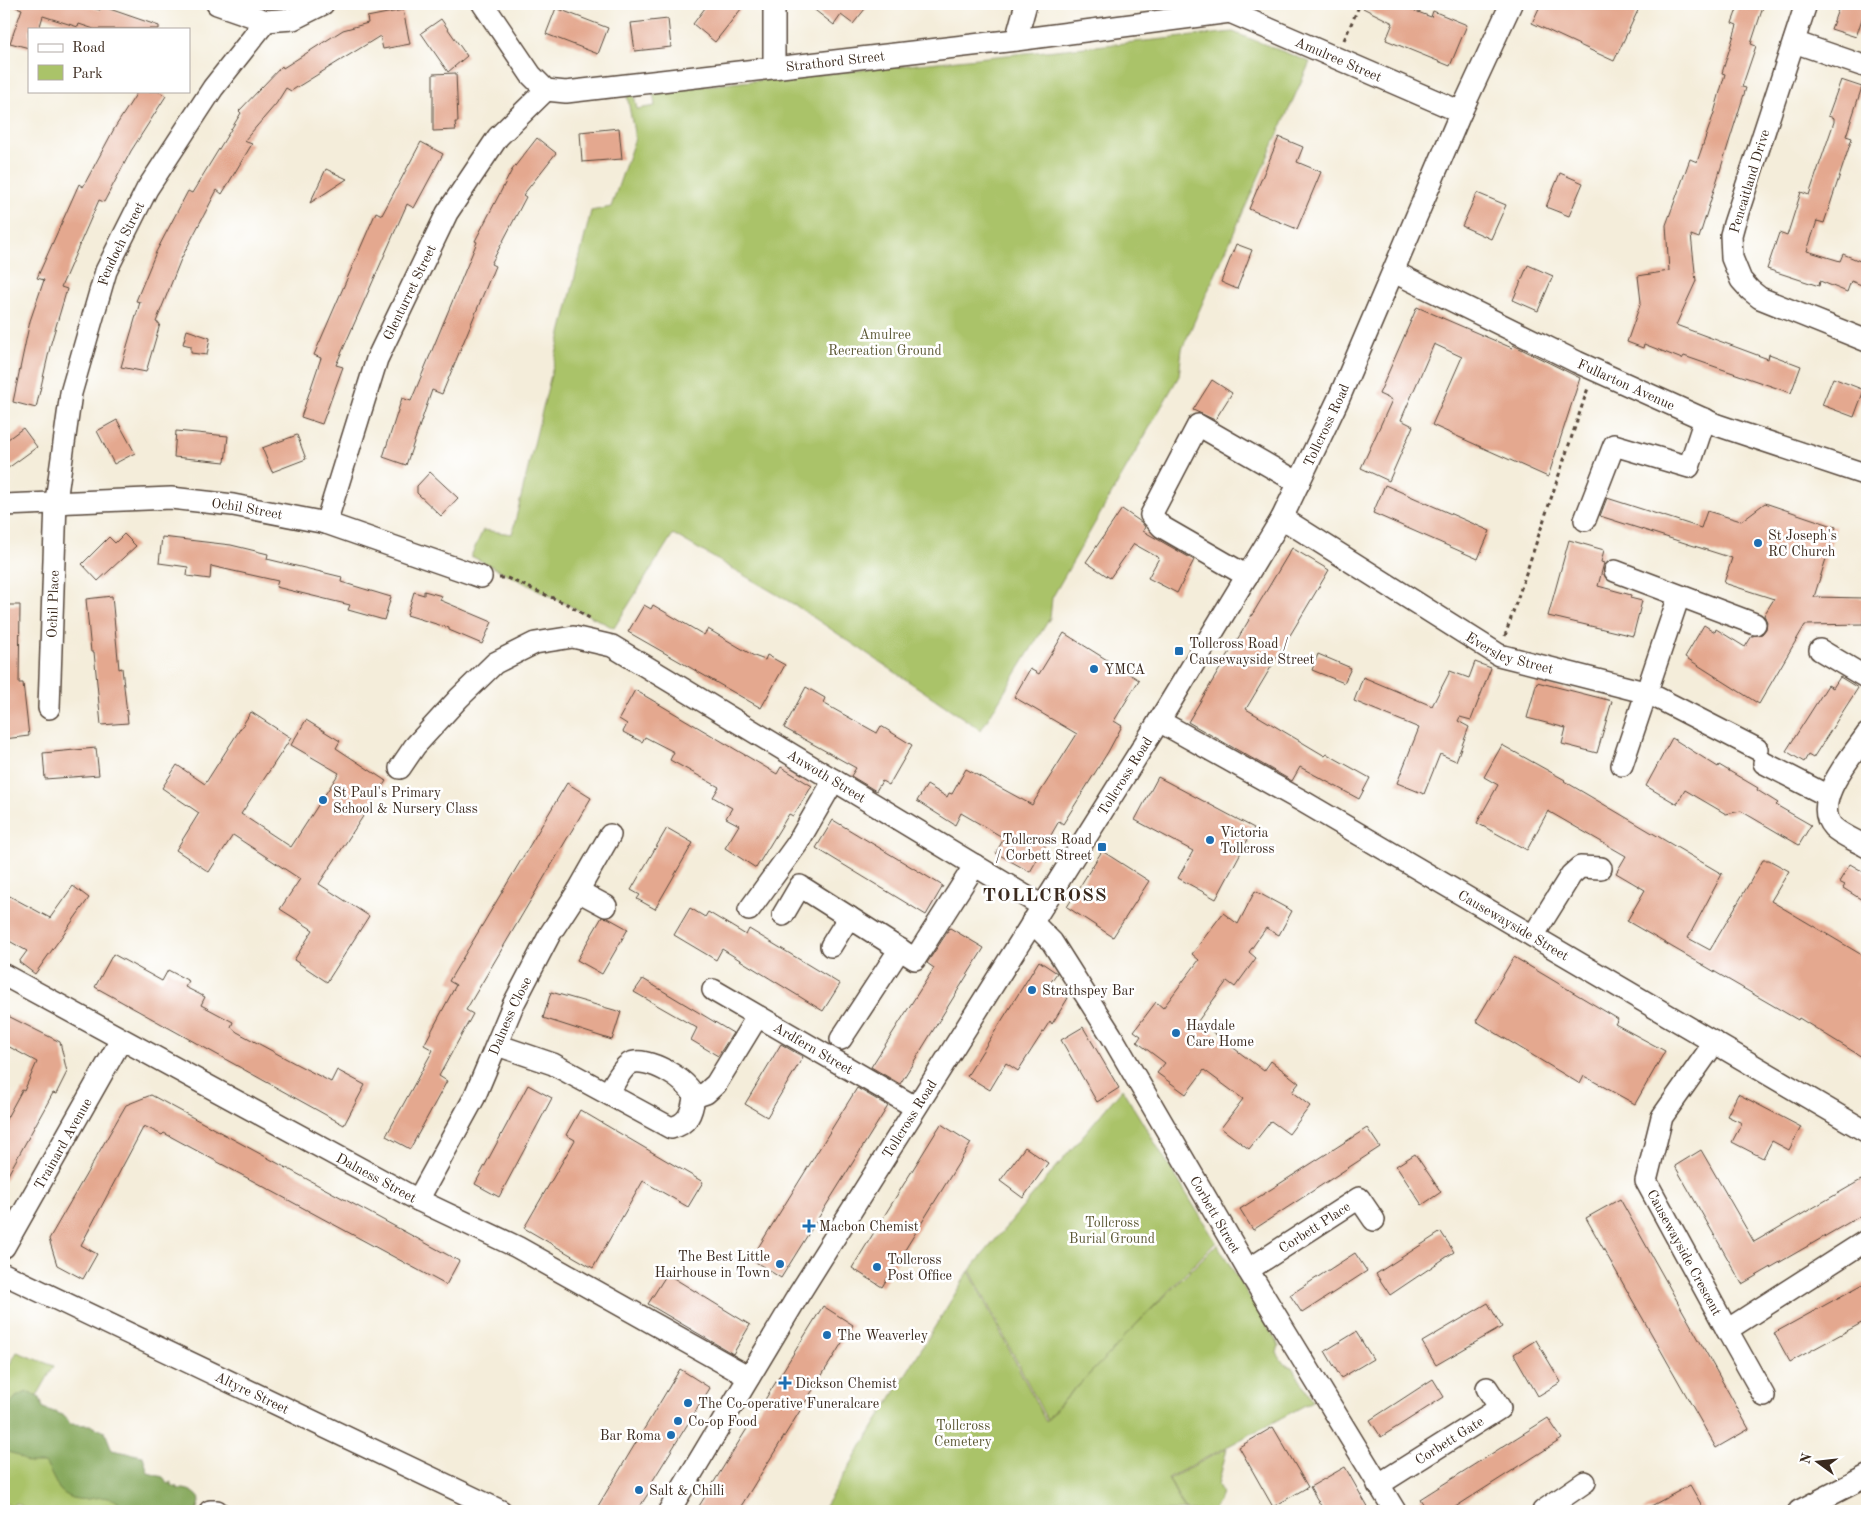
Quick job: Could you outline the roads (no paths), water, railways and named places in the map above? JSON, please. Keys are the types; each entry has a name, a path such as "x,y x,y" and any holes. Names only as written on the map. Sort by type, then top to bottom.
{"street":[{"path":"217,4 266,21 292,19 323,4"},
{"path":"483,4 531,74 546,90"},
{"path":"774,4 774,67"},
{"path":"1016,40 1026,4"},
{"name":"Tollcross Road","path":"668,1511 915,1106 1159,721 1282,518 1394,272 1461,112 1510,4"},
{"name":"Pencaitland Drive","path":"1806,4 1734,224 1732,258 1741,280 1760,298 1867,341"},
{"name":"Strathord Street","path":"546,90 566,92 1016,40 1225,8"},
{"name":"Amulree Street","path":"1225,8 1461,112"},
{"name":"Fendoch Street","path":"56,501 71,393 106,271 147,189 213,88 266,21"},
{"path":"1794,42 1867,67"},
{"name":"Glenturret Street","path":"326,523 377,358 447,212 498,137 546,90"},
{"name":"Fullarton Avenue","path":"1394,272 1594,370 1705,419 1867,475"},
{"path":"1585,520 1614,445 1690,467 1705,419"},
{"path":"1247,576 1162,527 1151,514 1198,425 1299,483"},
{"name":"Ochil Street","path":"4,505 56,501 171,498 233,506 326,523 481,577"},
{"name":"Ochil Place","path":"49,708 56,501"},
{"name":"Eversley Street","path":"1282,518 1498,656 1648,692 1828,796"},
{"path":"1615,571 1755,624"},
{"path":"1622,765 1679,596"},
{"name":"Anwoth Street","path":"400,768 415,746 452,704 495,663 535,643 573,637 612,646 975,865 1037,914"},
{"path":"1820,650 1867,678"},
{"name":"Causewayside Street","path":"1159,721 1304,802 1867,1132"},
{"path":"1867,734 1833,783 1828,796 1826,810 1833,827 1867,847"},
{"path":"749,910 797,844 834,780"},
{"name":"Dalness Close","path":"418,1200 474,1098 512,1005 550,934 578,891 610,835"},
{"path":"783,916 800,886 915,959 975,865"},
{"path":"1533,936 1571,875 1580,867 1601,868"},
{"path":"578,891 606,906"},
{"name":"Corbett Street","path":"1037,914 1052,942 1111,1035 1248,1270 1395,1511"},
{"path":"831,946 849,917"},
{"path":"841,1039 900,949"},
{"name":"Dalness Street","path":"4,975 418,1200 517,1247 749,1377"},
{"name":"Ardfern Street","path":"713,990 915,1106"},
{"path":"694,1097 706,1093 716,1084 757,1016"},
{"name":"Trainard Avenue","path":"4,1247 121,1040"},
{"name":"Causewayside Crescent","path":"1715,1042 1662,1117 1646,1180 1764,1396"},
{"path":"497,1045 553,1064 671,1128 680,1126 688,1118 694,1097 690,1088 657,1066 640,1062 627,1066 608,1093"},
{"name":"Corbett Place","path":"1248,1270 1359,1198 1374,1220"},
{"name":"Causewayside Crescent","path":"1727,1330 1867,1240"},
{"name":"Altyre Street","path":"4,1274 502,1511"},
{"name":"Corbett Gate","path":"1378,1485 1500,1408 1487,1388"},
{"path":"1799,1511 1867,1476"},
{"path":"1543,1511 1586,1482"},
{"path":"210,1511 217,1511"}],"place":[{"name":"St Joseph's RC Church","path":"1758,543"},
{"name":"Tollcross Road / Causewayside Street","path":"1179,651"},
{"name":"YMCA","path":"1094,669"},
{"name":"St Paul's Primary School & Nursery Class","path":"323,800"},
{"name":"Victoria Tollcross","path":"1210,840"},
{"name":"Tollcross Road / Corbett Street","path":"1102,847"},
{"name":"Strathspey Bar","path":"1032,990"},
{"name":"Haydale Care Home","path":"1176,1033"},
{"name":"Macbon Chemist","path":"809,1226"},
{"name":"The Best Little Hairhouse in Town","path":"780,1264"},
{"name":"Tollcross Post Office","path":"877,1267"},
{"name":"The Weaverley","path":"827,1335"},
{"name":"Dickson Chemist","path":"785,1383"},
{"name":"The Co-operative Funeralcare","path":"688,1403"},
{"name":"Co-op Food","path":"678,1421"},
{"name":"Bar Roma","path":"671,1435"},
{"name":"Salt & Chilli","path":"639,1490"}],"district":[{"name":"TOLLCROSS","path":"1045,894"}],"park label":[{"name":"Amulree Recreation Ground","path":"885,342"},
{"name":"Tollcross Burial Ground","path":"1112,1230"},
{"name":"Tollcross Cemetery","path":"963,1434"}]}
